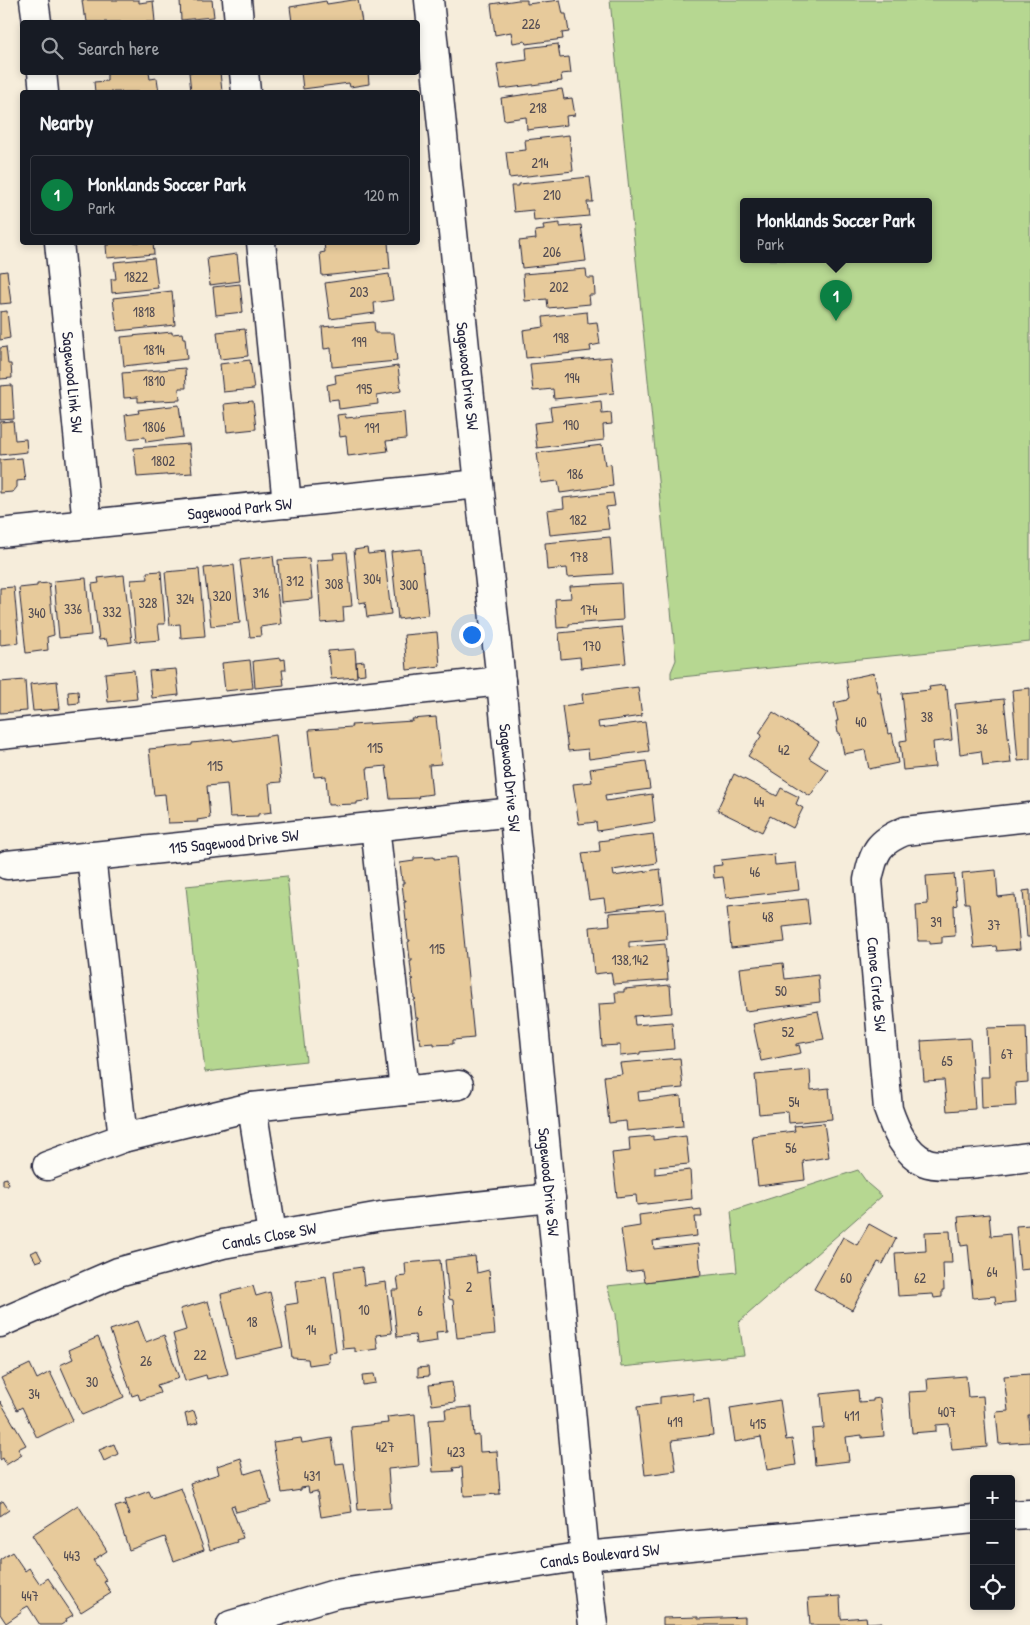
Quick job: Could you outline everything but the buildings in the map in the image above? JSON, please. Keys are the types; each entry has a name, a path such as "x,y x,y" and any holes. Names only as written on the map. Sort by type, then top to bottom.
{"street":[{"path":"34,0 36,20"},
{"path":"237,0 239,20"},
{"name":"Sagewood Drive SW","path":"430,0 479,484 502,681 593,1625"},
{"path":"42,75 44,90"},
{"path":"244,75 246,90"},
{"name":"Sagewood Link SW","path":"59,245 88,524"},
{"path":"261,245 287,504"},
{"name":"Sagewood Park SW","path":"0,533 479,484"},
{"path":"0,734 502,681"},
{"name":"115 Sagewood Drive SW","path":"7,865 514,812"},
{"name":"Canoe Circle SW","path":"1030,817 906,831 889,837 878,848 871,863 868,880 888,1109 896,1132 911,1151 926,1162 945,1166 1030,1157"},
{"path":"375,826 404,1091"},
{"path":"91,856 123,1138"},
{"path":"48,1166 123,1138 252,1107 459,1085"},
{"path":"252,1107 272,1234"},
{"name":"Canals Close SW","path":"0,1323 118,1272 223,1244 381,1216 551,1198"},
{"path":"1015,1515 1030,1514"},
{"name":"Canals Boulevard SW","path":"231,1625 335,1594 585,1556 970,1519"}],"green space":[{"path":"610,0 1030,0 1030,642 671,678 671,672 676,660"},
{"path":"287,876 306,1061 205,1072 186,886"},
{"path":"858,1170 868,1184 882,1196 739,1322 744,1355 621,1367 616,1314 607,1286 737,1272 731,1211"}],"place":[{"name":"Monklands Soccer Park","path":"836,321"}]}
